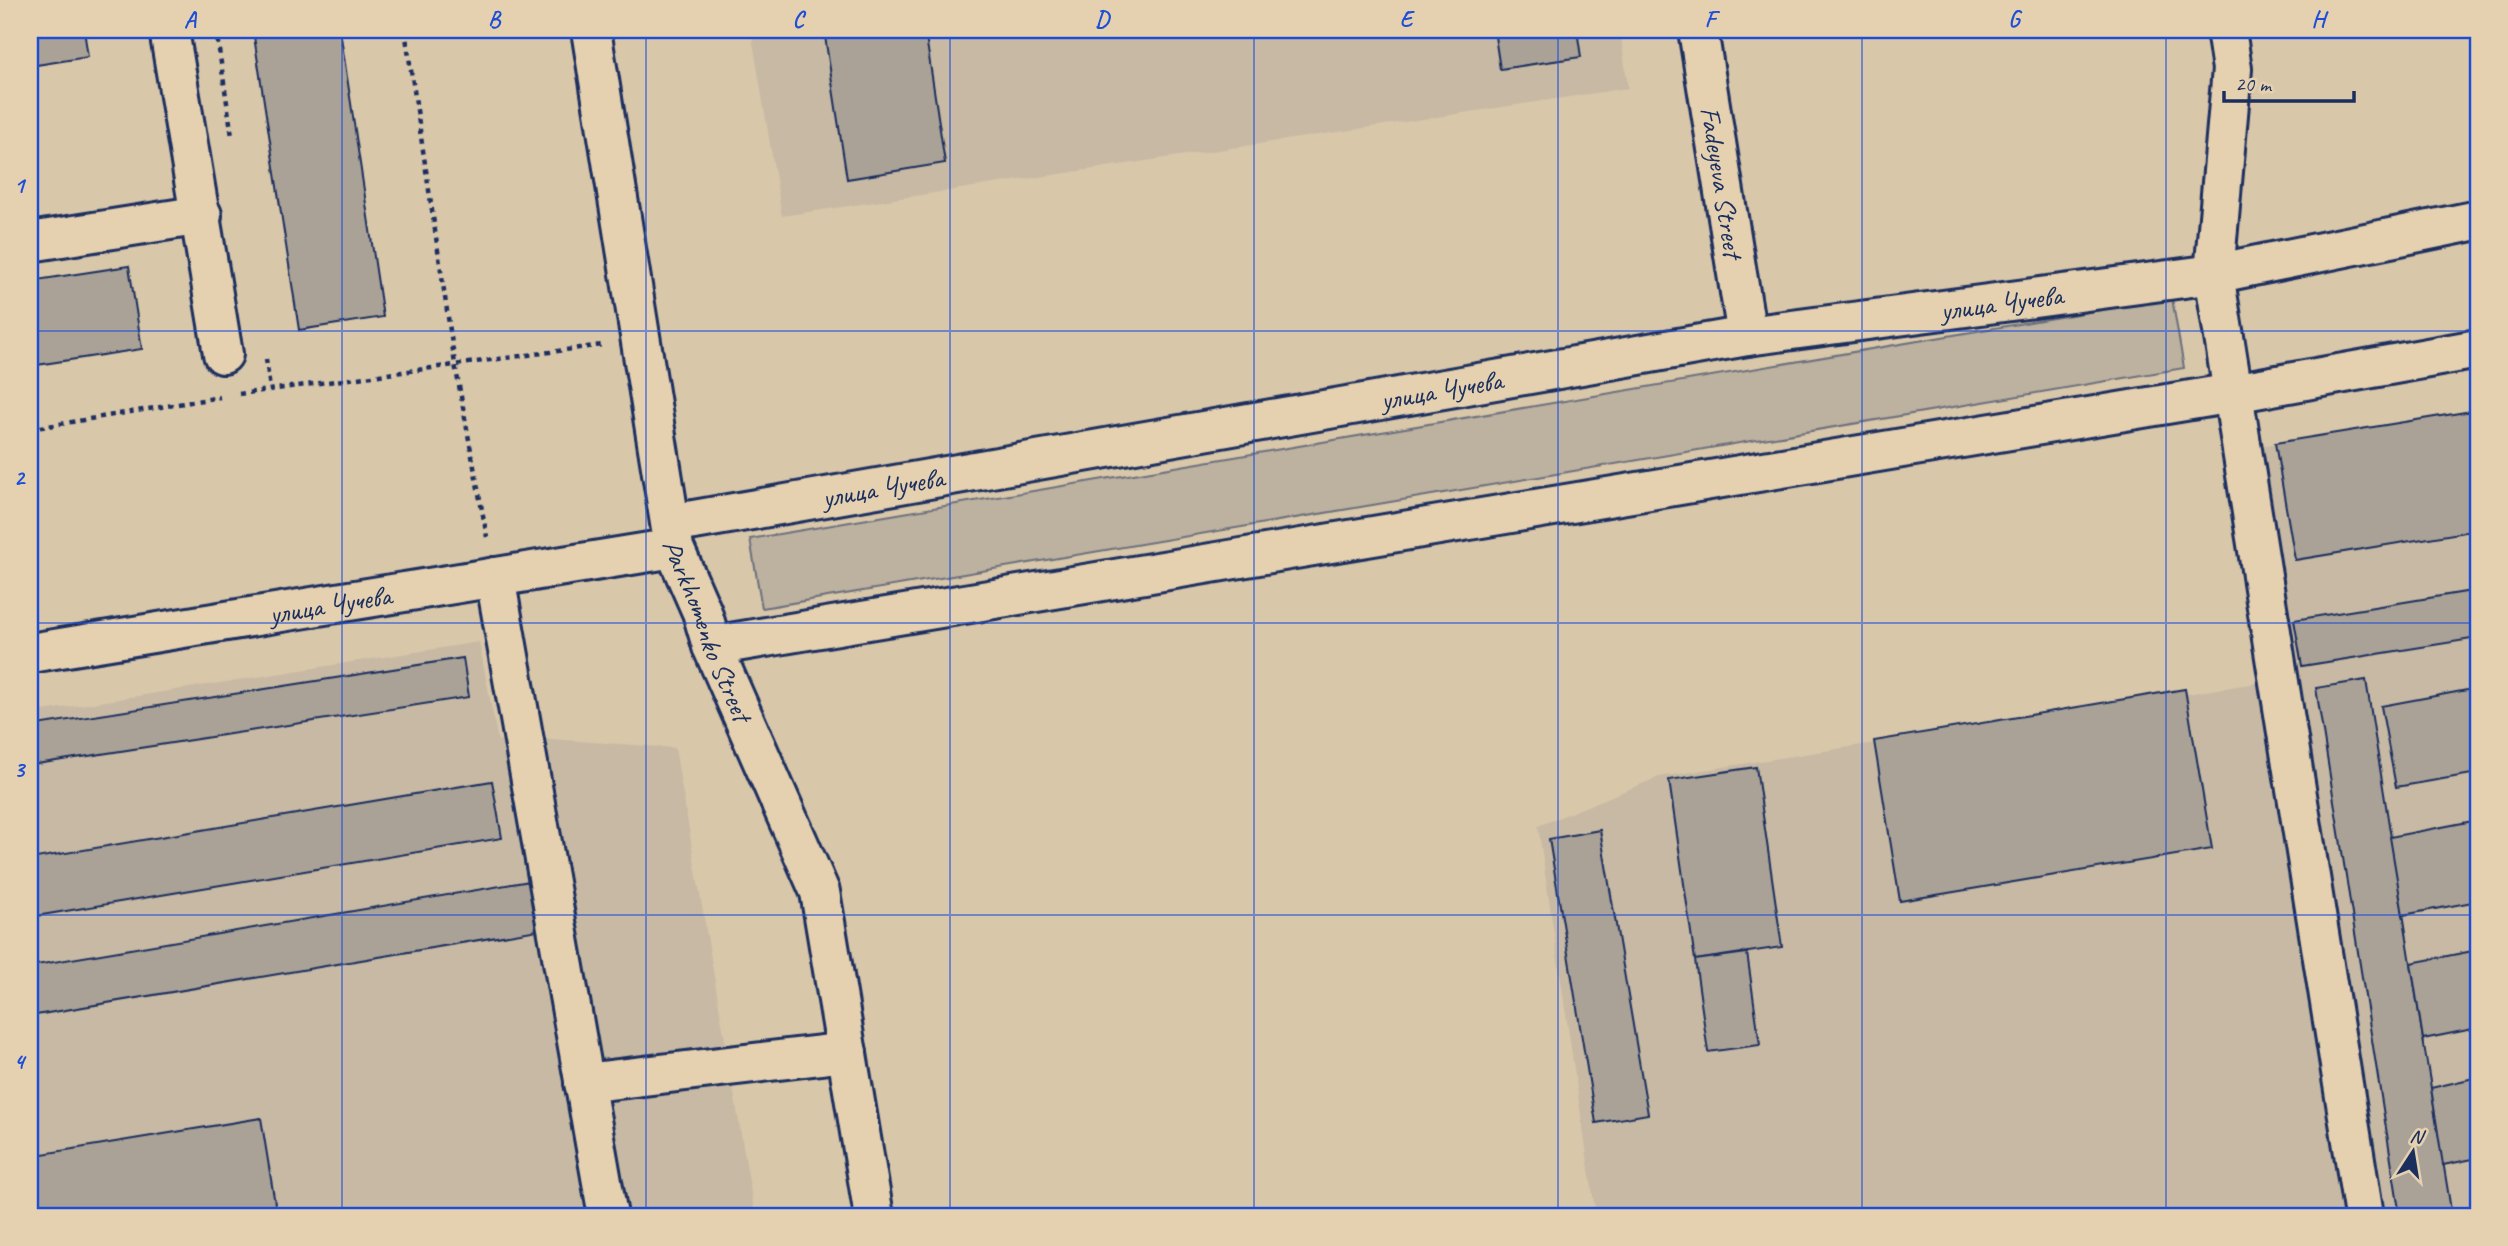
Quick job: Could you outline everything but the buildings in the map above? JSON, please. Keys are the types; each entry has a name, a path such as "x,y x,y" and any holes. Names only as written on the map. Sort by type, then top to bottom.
{"street":[{"path":"169,30 202,215 223,354"},
{"name":"Parkhomenko Street","path":"591,30 673,536 712,646 820,892 874,1216"},
{"name":"Fadeyeva Street","path":"1698,30 1747,336"},
{"path":"2226,30 2232,69 2214,274 2364,1216"},
{"path":"30,242 202,215"},
{"name":"улица Чучева","path":"30,653 495,577 673,536 1747,336 2214,274 2478,220"},
{"path":"712,646 2233,393 2478,349"},
{"path":"495,577 608,1216"},
{"path":"584,1083 847,1052"}],"path":[{"path":"405,30 455,364 495,577"},
{"path":"30,429 271,389 641,341"}],"shaded area":[{"path":"751,30 1620,30 1628,88 782,216"},
{"path":"2172,298 2184,368 762,608 750,539"},
{"path":"2478,410 2478,1216 1596,1216 1538,826 1659,777 2300,676 2260,446"},
{"path":"479,642 498,741 523,737 675,748 755,1216 30,1216 30,713"}]}
